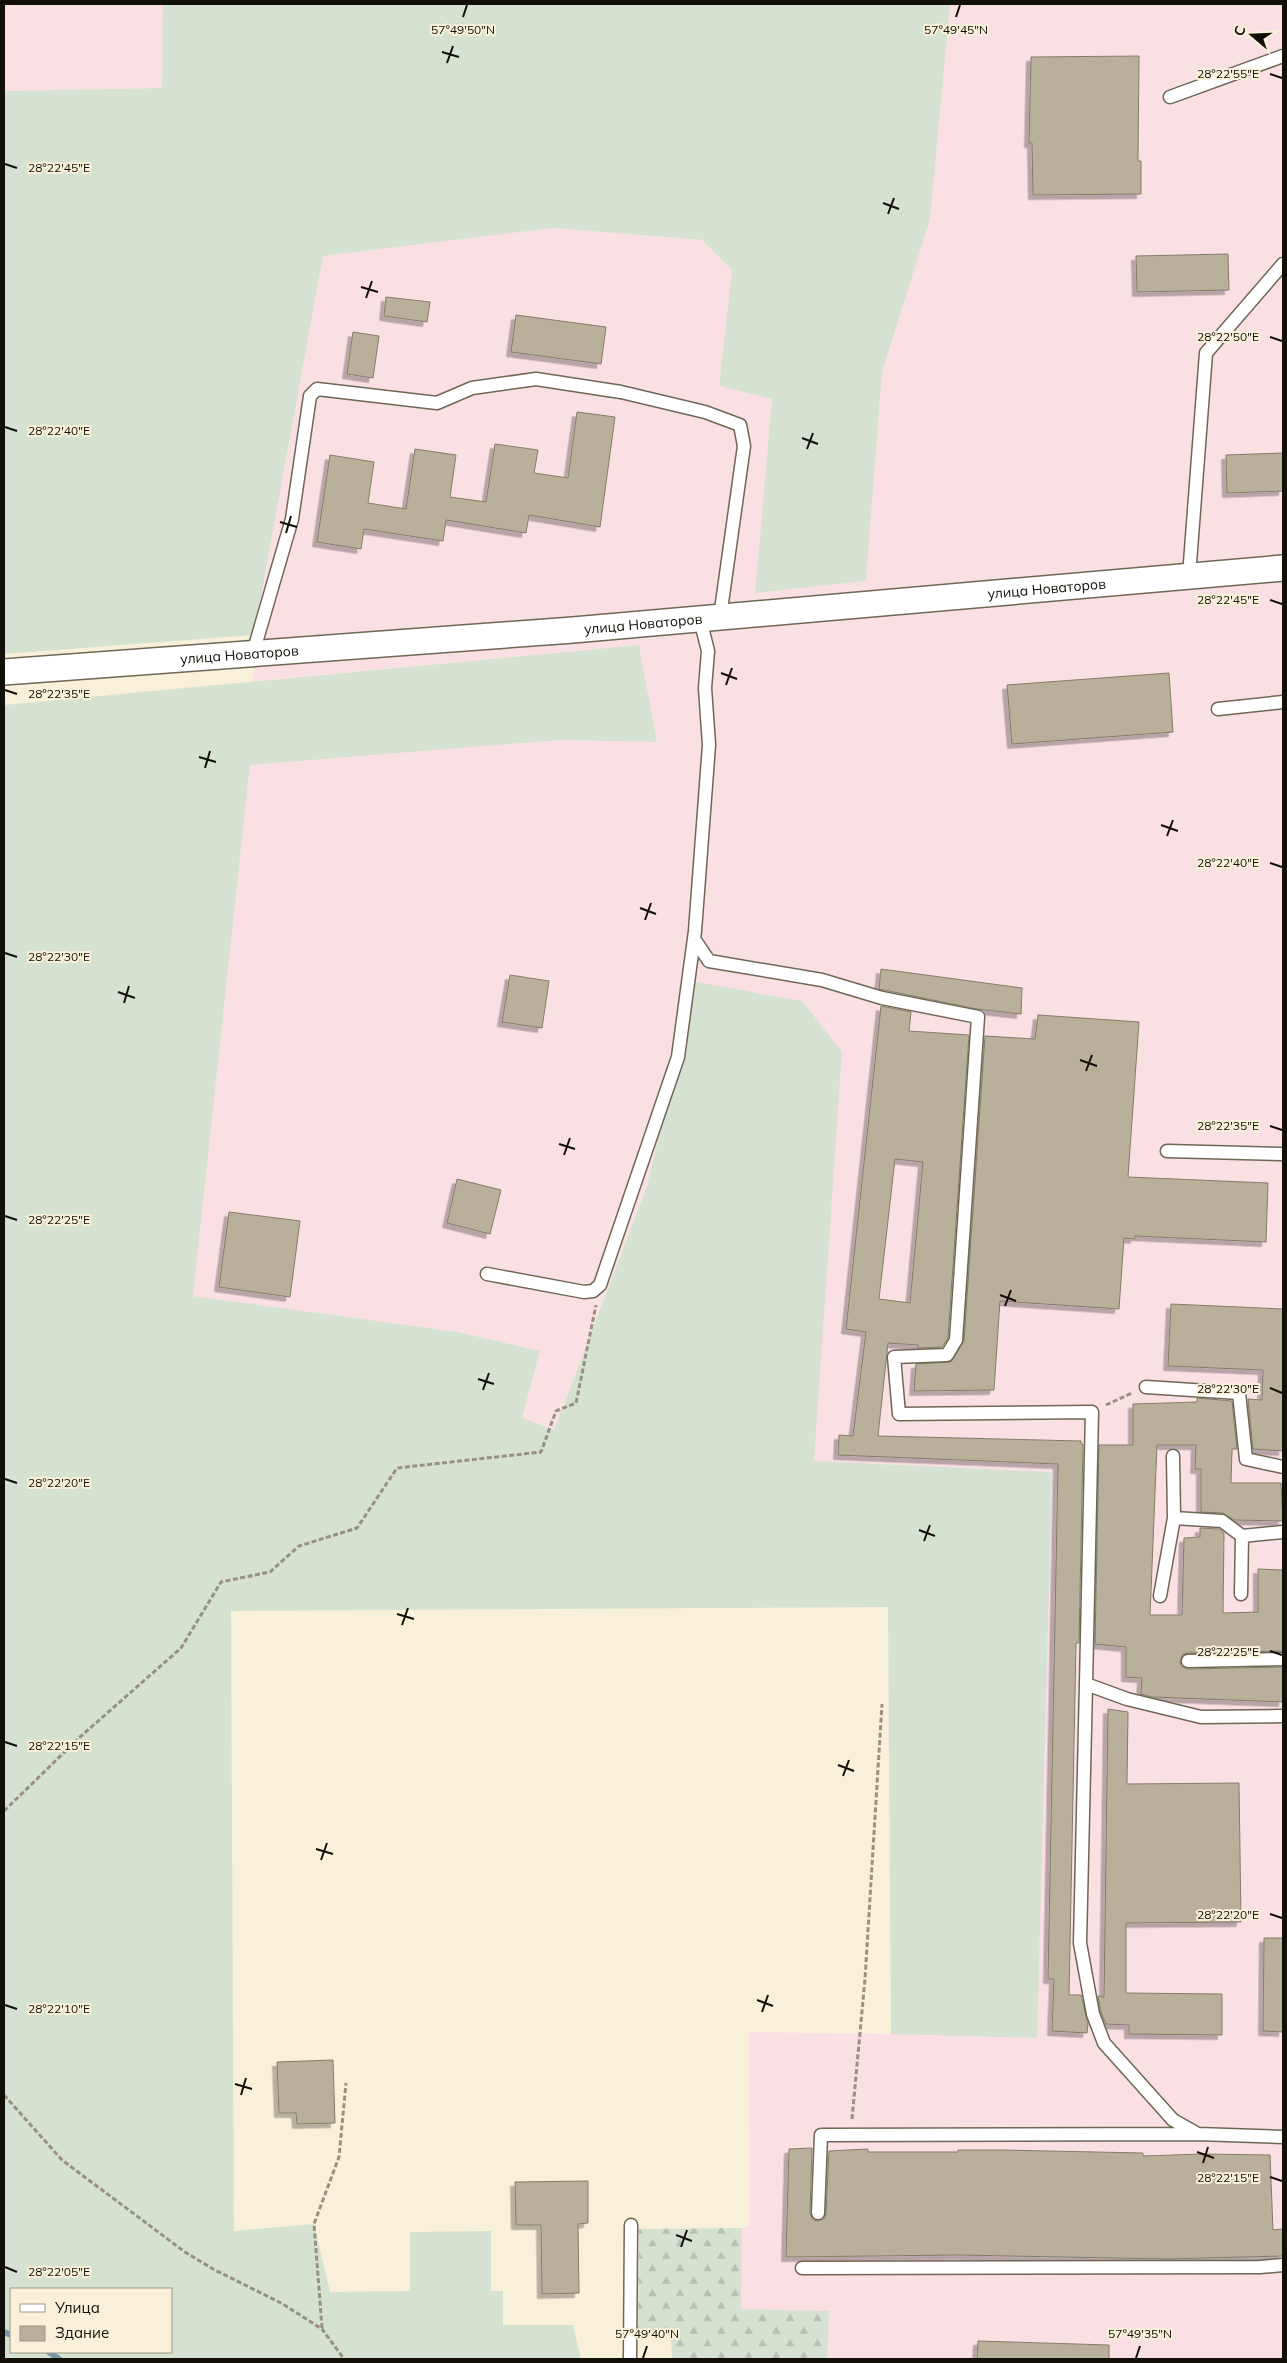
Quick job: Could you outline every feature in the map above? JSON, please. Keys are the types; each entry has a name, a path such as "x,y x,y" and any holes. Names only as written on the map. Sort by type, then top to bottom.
{"street":[{"name":"улица Новаторов","path":"4,672 710,618 1283,568"}],"lane":[{"path":"1170,97 1283,56"},
{"path":"1189,576 1206,353 1283,264"},
{"path":"254,653 292,519 310,396 317,389 437,403 472,388 536,379 621,392 704,412 740,425 744,446 710,618 705,688 708,745 694,939 678,1057 600,1285 593,1290 584,1292 487,1274"},
{"path":"1218,708 1283,702"},
{"path":"694,939 709,961 822,980 882,998 978,1017 956,1340 947,1355 894,1357 899,1414 1092,1412 1080,1943 1094,2014 1104,2043 1173,2120 1198,2134"},
{"path":"1167,1151 1283,1154"},
{"path":"1146,1387 1239,1393 1246,1459 1283,1467"},
{"path":"1160,1596 1174,1518 1173,1456"},
{"path":"1174,1518 1222,1521 1242,1536 1283,1532"},
{"path":"1240,1594 1242,1536"},
{"path":"1188,1661 1283,1659"},
{"path":"1086,1684 1127,1698 1202,1716 1283,1716"},
{"path":"818,2213 821,2135 1198,2134 1283,2137"},
{"path":"630,2359 631,2225"},
{"path":"802,2268 1260,2267 1283,2264"}],"path":[{"path":"4,1812 80,1737 181,1648 221,1582 270,1572 299,1546 357,1528 397,1468 541,1452 556,1411 576,1403 600,1285"},
{"path":"1092,1412 1146,1387"},
{"path":"851,2135 865,1979 882,1704"},
{"path":"322,2328 314,2224 339,2157 346,2083"},
{"path":"4,2095 62,2160 186,2252 213,2269 281,2303 322,2328 344,2359"}],"shaded area":[{"path":"4,4 163,4 163,88 4,91"},
{"path":"950,4 1283,4 1283,2359 827,2359 828,2311 741,2309 742,2228 750,2225 749,2032 891,2034 1052,1472 813,1461 842,1052 696,982 647,1186 554,1430 522,1419 540,1351 458,1332 193,1296 250,765 560,740 657,742 639,645 253,681 254,635 323,256 554,228 702,240 732,270 719,385 772,399 755,593 866,581 882,372 930,220"}],"green space":[{"path":"163,4 950,4 930,220 882,372 866,581 755,593 772,399 719,386 732,270 702,240 554,228 323,256 254,635 4,654 4,91 162,88"},
{"path":"639,645 657,742 560,740 250,765 193,1296 458,1332 540,1351 522,1418 554,1430 647,1186 696,982 802,1001 842,1052 814,1461 1052,1472 1037,2038 891,2034 888,1607 231,1611 234,2231 314,2224 330,2292 410,2291 410,2232 491,2231 491,2291 503,2291 503,2325 573,2325 581,2359 4,2359 4,705"},
{"path":"742,2228 741,2309 829,2311 827,2359 672,2359 671,2336 651,2335 638,2330 639,2229"}],"building":[{"path":"1139,56 1138,161 1141,161 1141,194 1033,195 1032,143 1029,143 1031,57"},
{"path":"1228,254 1229,290 1137,292 1136,256"},
{"path":"386,297 430,302 427,322 384,316"},
{"path":"516,315 606,327 601,364 511,352"},
{"path":"353,332 379,336 373,378 347,374"},
{"path":"577,412 615,417 600,527 529,515 526,533 446,520 443,541 364,529 361,549 317,542 330,455 374,462 368,503 406,509 415,449 456,455 450,497 486,502 495,444 538,450 534,473 568,478"},
{"path":"1283,453 1283,491 1227,493 1226,455"},
{"path":"1169,673 1173,732 1012,744 1007,685"},
{"path":"881,969 1022,988 1021,1014 977,1009 879,989"},
{"path":"510,975 549,981 542,1028 502,1022"},
{"path":"881,1006 911,1012 909,1031 969,1035 948,1338 942,1347 918,1348 918,1345 888,1343 878,1436 1081,1441 1081,1444 1083,1444 1079,1643 1076,1643 1069,1995 1081,1995 1088,2024 1087,2033 1052,2031 1054,1979 1048,1979 1058,1464 838,1455 839,1435 853,1436 866,1332 846,1329","holes":["895,1159 923,1162 910,1303 879,1299"]},
{"path":"1038,1015 1139,1022 1128,1177 1268,1183 1266,1242 1135,1236 1135,1239 1124,1238 1119,1309 1000,1301 994,1390 914,1391 916,1364 951,1362 964,1341 985,1036 1035,1039"},
{"path":"457,1179 501,1190 490,1234 447,1223"},
{"path":"229,1212 300,1221 290,1297 219,1287"},
{"path":"1171,1304 1283,1309 1283,1451 1253,1449 1248,1399 1262,1400 1263,1370 1168,1366"},
{"path":"1197,1398 1232,1401 1237,1449 1232,1449 1231,1483 1281,1483 1283,1521 1234,1520 1223,1513 1201,1512 1201,1469 1195,1469 1196,1445 1157,1445 1150,1615 1182,1615 1184,1538 1200,1537 1200,1528 1219,1529 1224,1533 1223,1613 1258,1612 1258,1569 1283,1570 1283,1651 1188,1653 1183,1654 1180,1661 1181,1666 1188,1669 1283,1667 1283,1702 1152,1697 1141,1694 1142,1678 1126,1677 1126,1647 1095,1644 1099,1445 1133,1445 1133,1404 1197,1402"},
{"path":"1108,1709 1128,1712 1127,1784 1239,1783 1241,1922 1126,1923 1126,1993 1222,1994 1222,2035 1129,2034 1129,2025 1106,2024 1101,2012 1098,1996 1104,1997"},
{"path":"1264,1938 1283,1938 1283,2032 1263,2031"},
{"path":"333,2060 335,2123 297,2124 296,2113 279,2113 277,2062"},
{"path":"812,2148 810,2213 813,2220 818,2221 825,2218 826,2213 829,2151 868,2149 868,2152 1002,2150 1143,2153 1143,2156 1203,2154 1270,2155 1273,2230 1283,2229 1283,2256 1166,2259 958,2255 786,2257 789,2149"},
{"path":"588,2181 588,2223 578,2224 579,2293 542,2294 541,2225 516,2225 515,2182"},
{"path":"978,2341 1109,2345 1109,2359 977,2359"}],"waterway":[{"path":"4,2332 10,2335"},
{"path":"50,2353 59,2359"}]}
